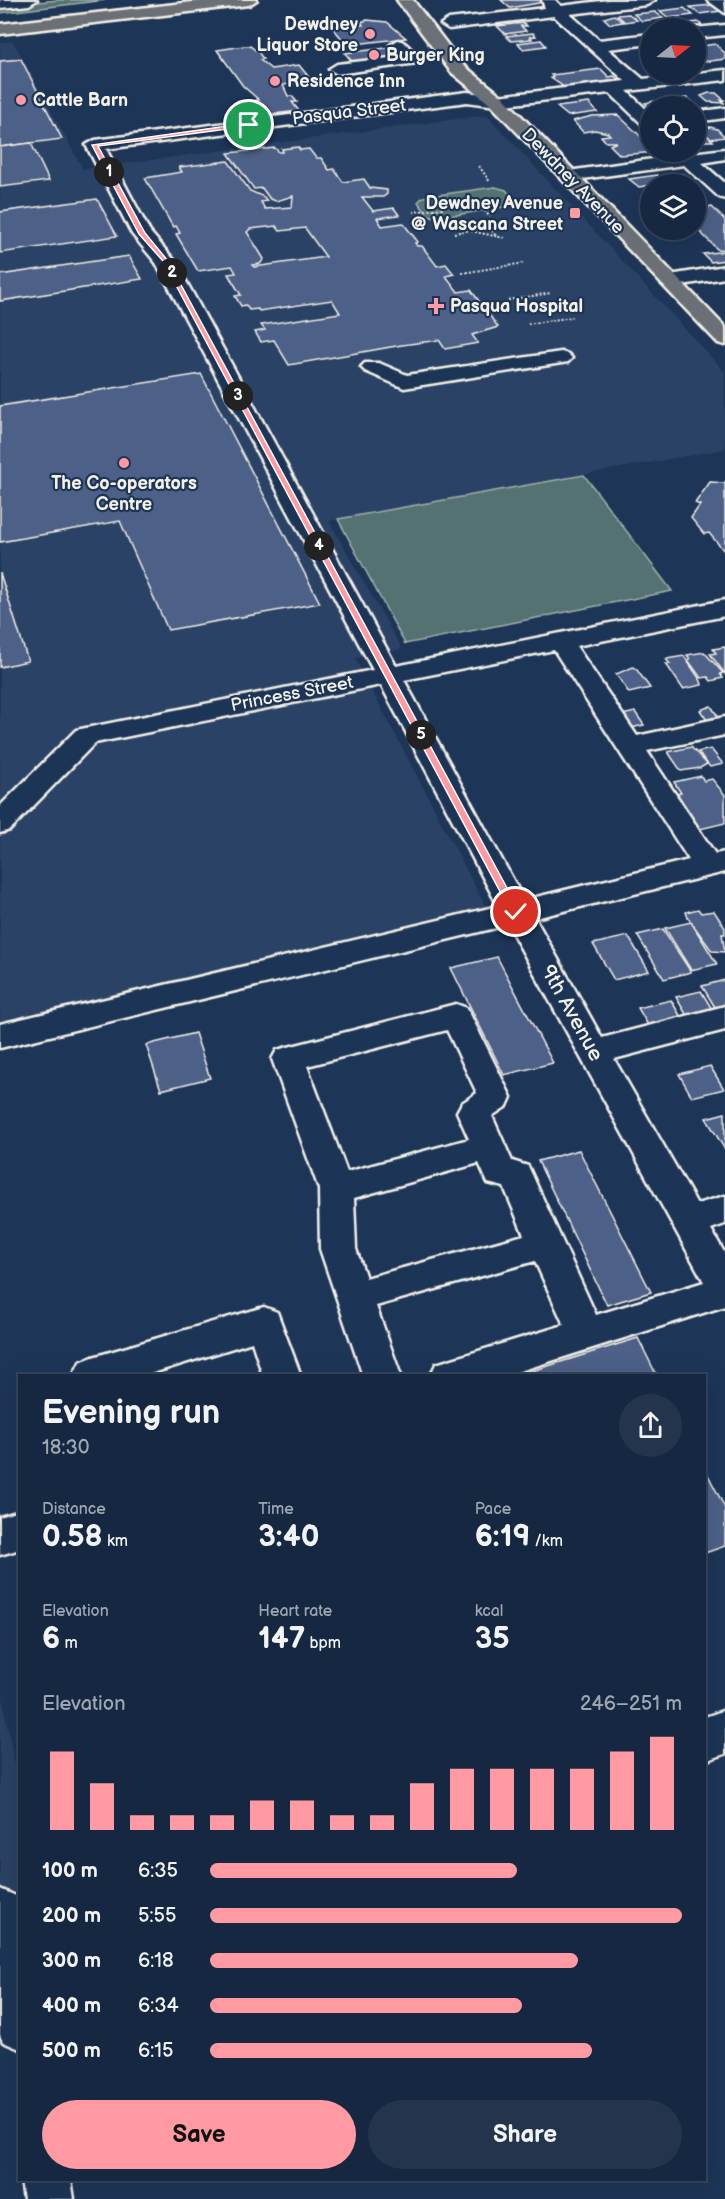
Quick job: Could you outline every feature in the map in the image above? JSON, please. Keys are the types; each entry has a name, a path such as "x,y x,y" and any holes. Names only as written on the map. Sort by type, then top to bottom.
{"main road":[{"path":"0,18 153,0"},
{"path":"0,29 249,0"},
{"name":"Dewdney Avenue","path":"405,0 450,61 475,89 497,100 725,339"},
{"path":"445,18 464,43"},
{"name":"Dewdney Avenue","path":"481,69 493,86 497,100"}],"street":[{"path":"0,3 29,0"},
{"path":"546,0 598,45 640,86"},
{"path":"445,18 558,11 647,0"},
{"path":"715,0 725,8"},
{"path":"706,32 725,30"},
{"path":"598,45 640,40"},
{"path":"337,69 411,60 398,45"},
{"name":"Pasqua Street","path":"99,153 479,109 497,100 615,89 725,75"},
{"path":"615,89 640,113"},
{"path":"706,116 725,113"},
{"name":"9th Avenue","path":"99,153 142,234 165,261 516,912 725,1289"},
{"path":"706,154 725,154"},
{"path":"568,176 645,162"},
{"path":"692,162 725,193"},
{"path":"670,281 725,272"},
{"path":"372,367 404,382 561,358"},
{"name":"Princess Street","path":"0,823 86,736 725,608"},
{"path":"0,1036 717,864 632,746 560,640"},
{"path":"632,746 725,726"},
{"path":"381,1374 338,1249 336,1189 288,1059 456,1016 495,1097 474,1112 487,1147 500,1173 516,1176 586,1333"},
{"path":"594,1052 725,1018"},
{"path":"336,1189 487,1147"},
{"path":"688,1221 725,1210"},
{"path":"355,1296 545,1244"},
{"path":"455,1374 725,1289"},
{"path":"93,1374 264,1323 281,1374"},
{"path":"0,1536 18,1531"},
{"path":"706,1739 725,1732"},
{"path":"0,1912 18,2016"},
{"path":"46,2181 50,2199"}],"path":[{"path":"479,166 490,182"},
{"path":"413,212 442,208 447,203 480,206 490,217"},
{"path":"454,233 489,227 496,236"},
{"path":"471,231 504,238"},
{"path":"462,273 525,263"},
{"path":"508,300 551,293"},
{"path":"528,324 572,317"}],"shaded area":[{"path":"13,41 83,169 487,115 725,372 725,449 329,521 402,649 355,658 498,930 0,1048 0,43"},
{"path":"0,1687 18,1780 18,1889 0,1895"}],"green space":[{"path":"58,0 106,0 0,13 0,6"},
{"path":"495,187 506,190 516,202 515,205 438,218 428,215 418,202 423,197"},
{"path":"584,475 672,591 405,644 338,519"}],"building":[{"path":"501,0 541,0 544,2 510,8"},
{"path":"712,5 721,11 699,14 690,7"},
{"path":"684,8 693,15 669,18 660,11"},
{"path":"655,12 663,18 640,19 634,14"},
{"path":"629,14 637,20 625,22 617,15"},
{"path":"614,15 623,22 610,24 604,18"},
{"name":"Dewdney Liquor Store","path":"367,20 387,22 406,38 347,45 333,28 363,25 361,22"},
{"path":"524,23 527,26 521,26 526,31 505,34 497,26"},
{"path":"533,33 536,36 530,37 532,39 511,41 506,36"},
{"path":"541,40 546,46 523,49 518,43"},
{"path":"715,44 725,53 725,59 706,62 706,45"},
{"name":"Residence Inn","path":"250,46 259,53 263,59 260,60 271,69 299,65 312,81 283,85 288,96 292,96 297,102 292,102 299,111 264,115 255,101 259,100 243,86 217,50"},
{"name":"Burger King","path":"394,47 404,58 354,64 345,53"},
{"name":"Cattle Barn","path":"21,59 62,139 0,147 0,61"},
{"path":"601,69 609,77 614,76 619,80 564,87 551,78 553,77 551,75"},
{"path":"716,93 724,100 721,100 724,103 708,102 706,96 701,96"},
{"path":"589,103 597,112 568,116 557,107"},
{"path":"618,115 640,136 640,153 620,155 610,145 617,142 606,142 601,136 610,135 608,133 595,130 583,132 573,121 592,116"},
{"path":"706,128 717,129 725,137 711,139 706,134"},
{"path":"31,143 49,181 0,187 0,147"},
{"name":"Pasqua Hospital","path":"298,147 300,150 309,149 316,158 321,158 329,170 334,169 343,182 364,179 370,188 387,190 387,194 383,197 362,197 373,211 394,208 399,215 377,218 382,226 403,223 418,242 415,243 417,246 422,246 437,266 446,264 454,274 446,276 458,292 471,290 498,327 472,335 478,343 445,349 439,340 289,365 274,340 261,342 255,332 265,330 261,325 340,313 332,300 259,311 258,309 249,310 246,305 241,306 235,296 241,295 228,274 236,273 232,266 198,271 176,234 180,233 176,226 173,227 145,178 182,172 179,167 228,161 250,191 264,197 267,201 261,202 265,209 292,207 293,196 276,201 270,199 262,188 254,189 228,153 275,148 283,152 282,149","holes":["276,226 280,231 305,228 326,257 254,267 252,265 260,264 264,259 247,232 250,229"]},
{"path":"640,177 640,187 639,187 629,179"},
{"path":"97,199 117,236 0,253 0,212"},
{"path":"712,207 725,220 725,249 718,250 706,238 706,208"},
{"path":"725,251 725,260 711,262 703,254"},
{"path":"129,256 142,279 0,301 0,275"},
{"name":"The Co-operators Centre","path":"201,374 320,603 168,630 120,521 0,542 0,406"},
{"path":"710,482 725,483 725,552 709,533 704,534 691,518 700,505 695,503"},
{"path":"0,573 28,661 0,667"},
{"path":"725,647 725,674 710,654 716,653 713,649"},
{"path":"704,652 723,673 720,674 723,678 711,681 708,677 701,678 688,660 690,659 687,655"},
{"path":"684,656 702,685 683,689 666,664 670,664 666,659"},
{"path":"633,667 650,688 629,693 616,674"},
{"path":"711,706 721,721 709,723 700,710"},
{"path":"635,712 644,725 627,729 618,716"},
{"path":"691,747 707,764 700,768 681,771 668,752"},
{"path":"711,749 723,764 710,767 698,752"},
{"path":"701,776 704,781 712,779 725,795 725,823 696,830 672,795 681,793 674,782"},
{"path":"698,909 701,913 714,911 725,928 725,934 722,934 725,952 712,951 688,918 686,912"},
{"path":"691,922 717,964 691,970 665,928"},
{"path":"663,929 691,972 664,979 637,935"},
{"path":"628,936 649,971 614,980 593,944"},
{"path":"497,957 553,1063 504,1075 451,968"},
{"path":"725,980 725,1010 718,1012 702,986"},
{"path":"701,991 715,1014 690,1021 676,997"},
{"path":"671,1000 685,1024 652,1032 638,1008"},
{"path":"195,1033 210,1078 161,1090 146,1045"},
{"path":"710,1066 724,1089 692,1097 679,1074"},
{"path":"725,1113 725,1148 724,1148 706,1118"},
{"path":"579,1150 651,1292 607,1305 538,1161"},
{"path":"638,1338 656,1374 522,1374"},
{"path":"706,1471 725,1508 725,1546 706,1553"}],"place":[{"name":"Dewdney Liquor Store","path":"370,34"},
{"name":"Burger King","path":"374,55"},
{"name":"Residence Inn","path":"275,81"},
{"name":"Cattle Barn","path":"21,100"},
{"name":"Dewdney Avenue @ Wascana Street","path":"575,213"},
{"name":"Pasqua Hospital","path":"436,306"},
{"name":"The Co-operators Centre","path":"124,463"}],"route":[{"path":"249,125 94,145 142,234 165,261 516,912"}]}
